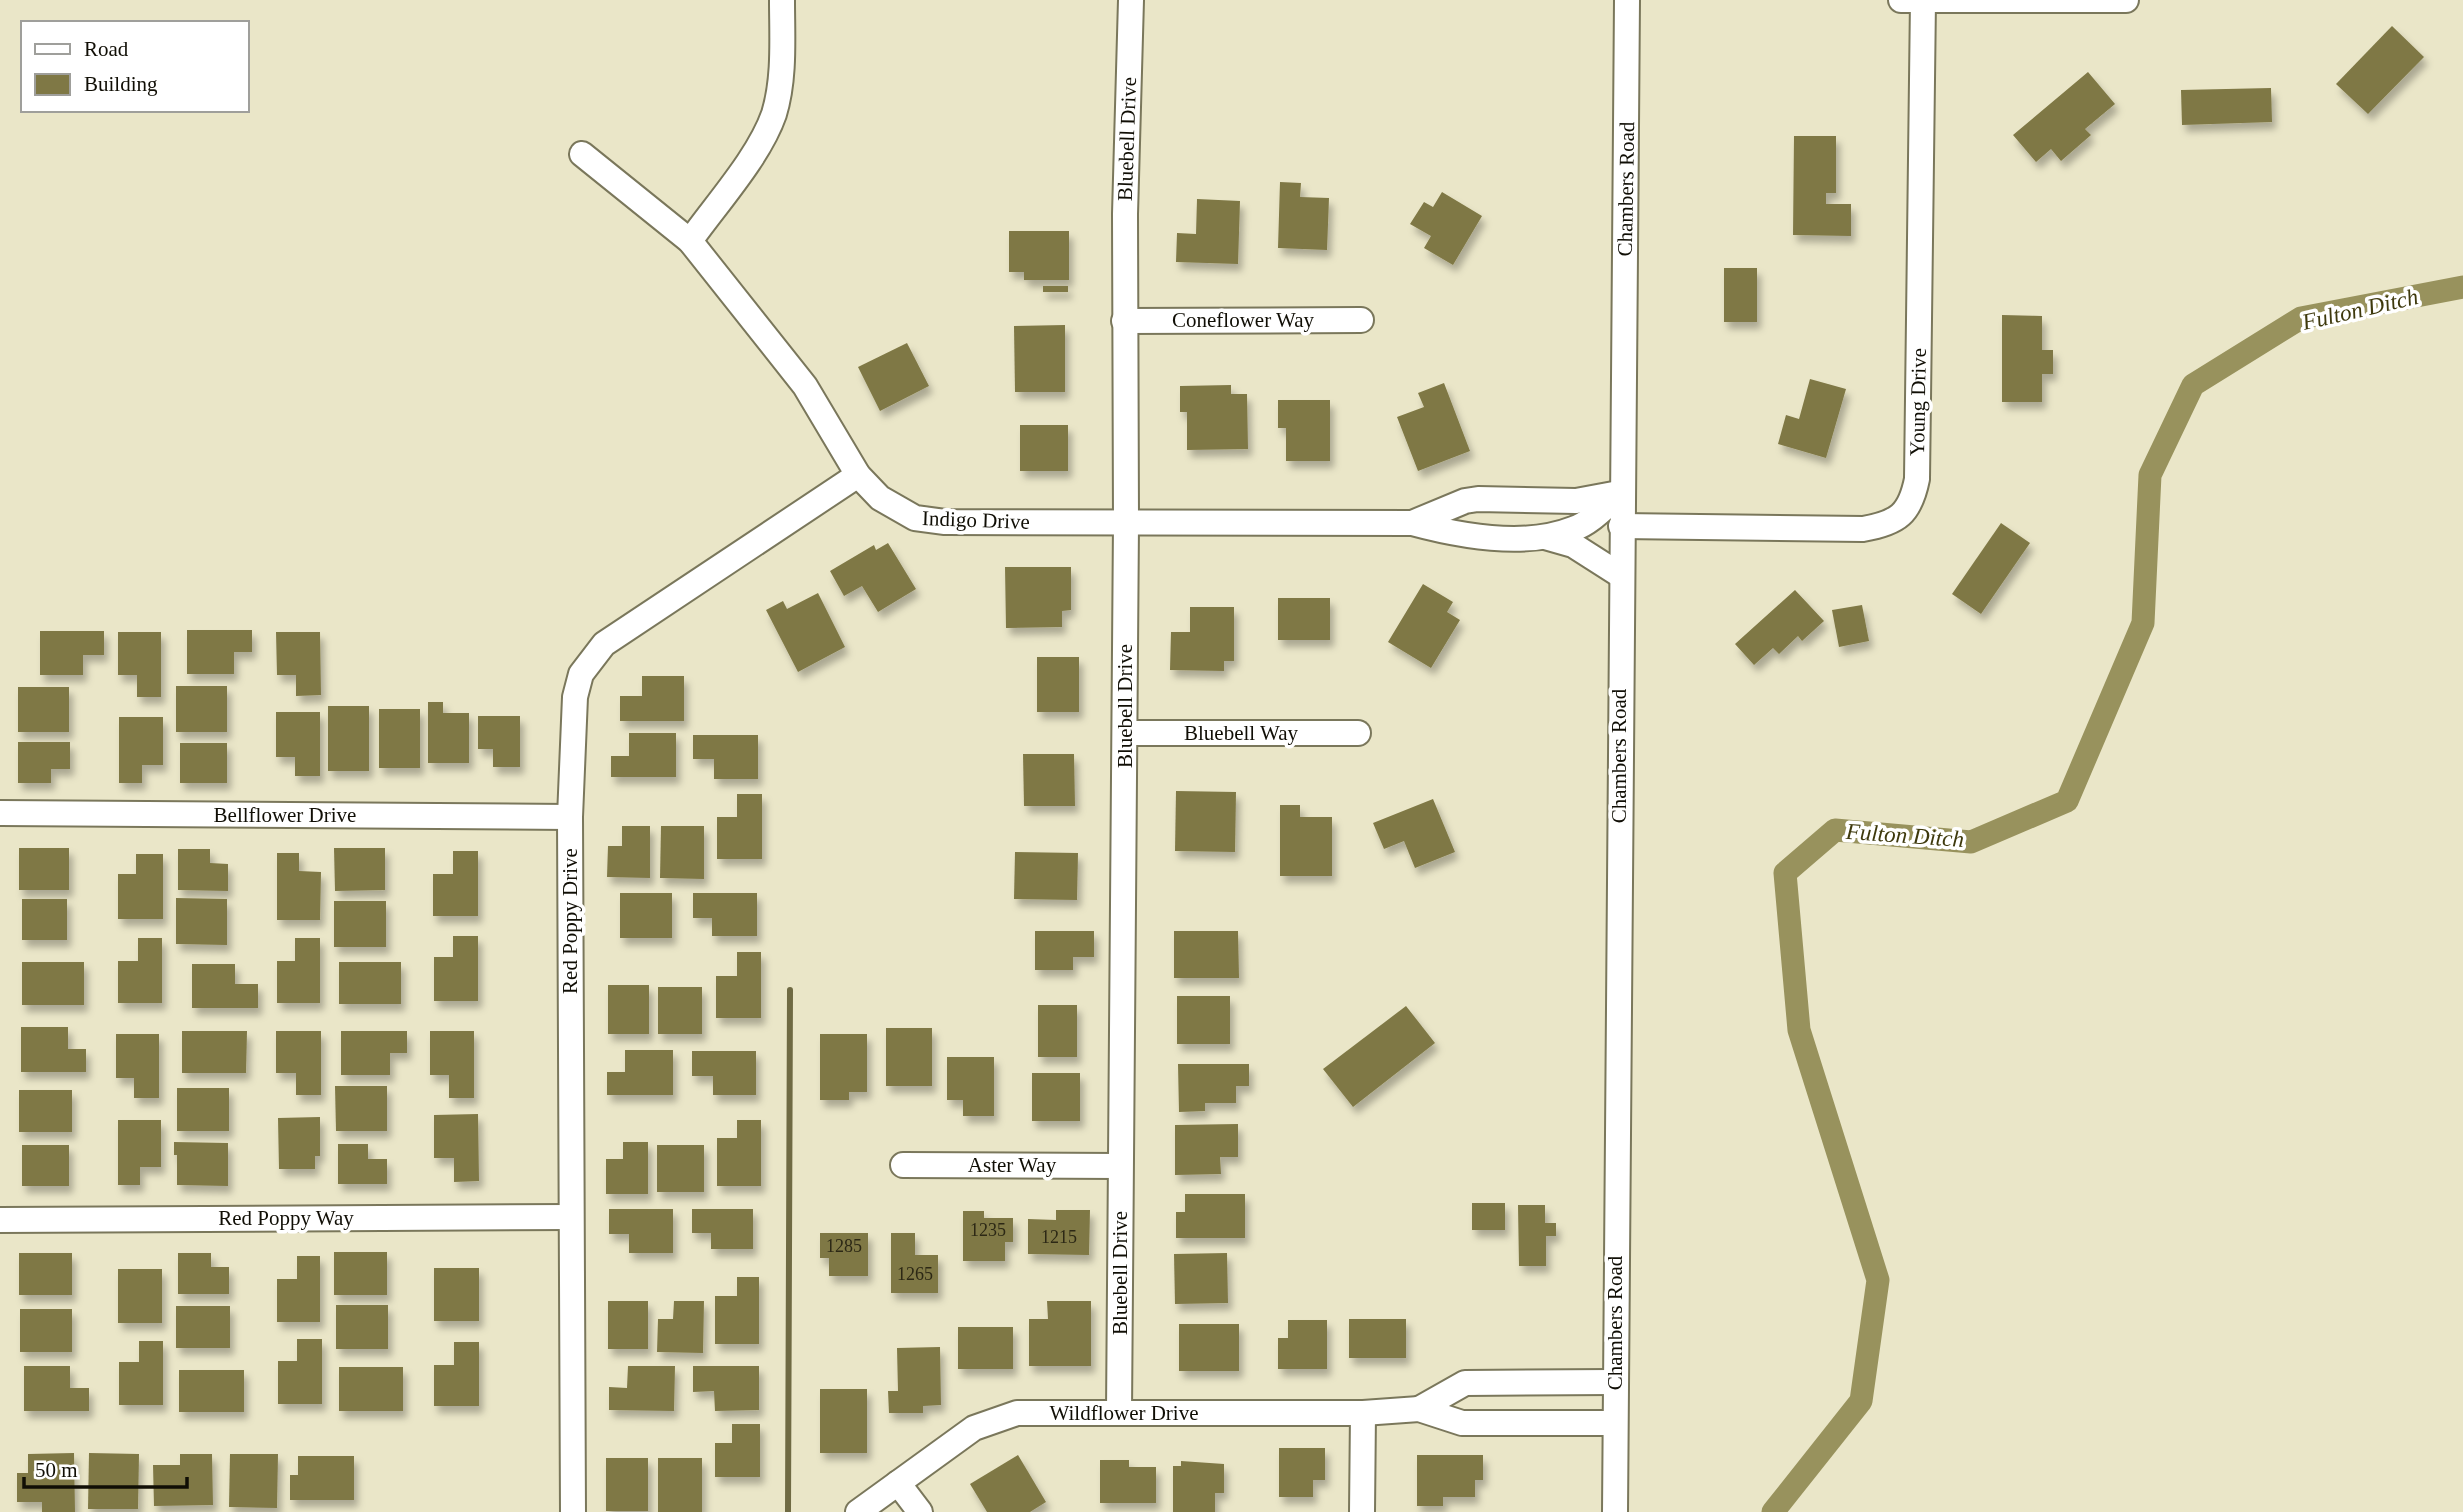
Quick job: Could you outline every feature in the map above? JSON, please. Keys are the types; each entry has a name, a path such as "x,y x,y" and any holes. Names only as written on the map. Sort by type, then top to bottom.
{"street":[{"path":"690,241 753,152 774,113 781,76 782,0"},
{"name":"Bluebell Drive","path":"1119,1412 1126,523 1124,321 1131,0"},
{"name":"Chambers Road","path":"1615,1512 1620,575 1627,0"},
{"path":"1901,0 2126,0"},
{"name":"Young Drive","path":"1621,526 1863,529 1895,520 1909,506 1917,479 1923,1"},
{"name":"Indigo Drive","path":"582,154 690,241 805,386 858,475 890,506 915,518 945,522 1412,523 1466,537 1545,537"},
{"name":"Coneflower Way","path":"1124,321 1361,320"},
{"name":"Red Poppy Drive","path":"573,1512 570,817 575,697 581,674 604,644 858,475"},
{"path":"1545,537 1575,529 1621,493"},
{"name":"Indigo Drive","path":"1412,523 1478,499 1576,501 1621,493"},
{"path":"1545,537 1573,545 1620,575"},
{"name":"Bluebell Way","path":"1125,733 1358,733"},
{"name":"Bellflower Drive","path":"0,813 570,817"},
{"name":"Aster Way","path":"903,1165 1120,1166"},
{"name":"Red Poppy Way","path":"0,1220 571,1217"},
{"name":"Wildflower Drive","path":"1419,1409 1465,1383 1614,1382"},
{"name":"Wildflower Drive","path":"858,1512 988,1421 1017,1413 1363,1413 1419,1409 1462,1423 1614,1423"},
{"path":"1362,1512 1363,1413"},
{"path":"898,1483 920,1512"}],"building":[{"path":"2392,26 2424,57 2368,114 2336,84"},
{"path":"2088,72 2115,104 2085,129 2091,135 2061,161 2051,149 2036,162 2013,135"},
{"path":"2271,88 2272,122 2182,125 2181,90"},
{"path":"1794,136 1836,136 1836,193 1826,193 1826,204 1851,204 1851,236 1793,235"},
{"path":"1280,182 1301,183 1300,197 1329,198 1327,250 1278,248"},
{"path":"1442,192 1482,216 1453,265 1424,248 1431,236 1410,224 1424,202 1433,207"},
{"path":"1197,199 1240,201 1238,264 1176,262 1177,233 1196,234"},
{"path":"1009,231 1069,231 1069,280 1024,280 1024,272 1009,272"},
{"path":"1724,268 1757,268 1757,322 1724,322"},
{"path":"1043,286 1068,286 1068,292 1043,292"},
{"path":"2002,315 2042,316 2042,350 2053,350 2053,374 2042,374 2042,402 2002,402"},
{"path":"1065,325 1065,392 1015,392 1014,326"},
{"path":"907,343 929,386 880,411 858,367"},
{"path":"1810,379 1846,389 1826,458 1778,444 1786,415 1799,419"},
{"path":"1444,383 1470,451 1418,471 1397,417 1424,407 1418,393"},
{"path":"1231,385 1231,394 1247,394 1248,449 1187,450 1187,412 1180,412 1180,386"},
{"path":"1278,400 1330,400 1330,461 1286,461 1286,428 1278,428"},
{"path":"1020,425 1068,425 1068,471 1020,471"},
{"path":"2001,523 2030,543 1981,614 1952,594"},
{"path":"888,543 916,589 878,612 862,586 844,596 830,571 874,545 876,550"},
{"path":"1005,567 1071,567 1071,610 1062,611 1062,627 1006,628"},
{"path":"1423,584 1453,602 1447,612 1460,620 1431,668 1388,642"},
{"path":"1795,590 1824,621 1802,641 1798,636 1779,654 1773,648 1754,665 1735,644"},
{"path":"818,593 845,647 798,672 766,610 783,601 787,609"},
{"path":"1278,598 1330,598 1330,640 1278,640"},
{"path":"1862,605 1869,641 1839,647 1832,610"},
{"path":"1190,607 1234,607 1234,661 1224,661 1224,671 1170,670 1171,632 1190,632"},
{"path":"187,630 252,630 252,652 234,652 234,674 187,674"},
{"path":"40,631 104,631 104,655 83,655 83,675 40,675"},
{"path":"118,632 161,632 161,697 137,697 137,675 118,675"},
{"path":"276,632 320,632 321,695 296,696 296,675 277,675"},
{"path":"1037,657 1079,657 1079,712 1037,712"},
{"path":"642,676 684,676 684,721 620,721 620,696 642,696"},
{"path":"176,686 227,686 227,732 176,732"},
{"path":"18,687 69,687 69,732 18,732"},
{"path":"428,702 443,702 443,713 469,713 469,763 428,763"},
{"path":"328,706 369,706 369,771 328,771"},
{"path":"379,709 420,709 420,768 379,768"},
{"path":"276,712 320,712 320,776 295,776 295,757 276,757"},
{"path":"478,716 520,716 520,767 493,767 493,749 478,749"},
{"path":"119,717 163,717 163,765 142,765 142,783 119,783"},
{"path":"629,733 676,733 676,777 611,777 611,756 629,756"},
{"path":"693,735 758,735 758,779 714,779 714,759 693,759"},
{"path":"18,742 70,742 70,769 51,769 51,783 18,783"},
{"path":"180,743 227,743 227,783 180,783"},
{"path":"1023,754 1074,754 1075,806 1024,806"},
{"path":"1176,791 1236,792 1235,852 1175,851"},
{"path":"737,794 762,794 762,859 717,859 717,817 737,817"},
{"path":"1433,799 1455,852 1415,868 1404,841 1384,849 1373,823"},
{"path":"1280,805 1300,805 1300,817 1332,817 1332,876 1280,876"},
{"path":"622,826 650,826 650,878 607,877 608,846 622,846"},
{"path":"661,826 704,826 704,879 660,878"},
{"path":"19,848 69,848 69,890 19,890"},
{"path":"334,848 385,848 385,890 335,891"},
{"path":"178,849 210,849 210,863 228,864 228,891 178,890"},
{"path":"453,851 478,851 478,916 433,916 433,874 453,874"},
{"path":"1015,852 1078,853 1077,900 1014,899"},
{"path":"277,853 299,853 299,871 321,872 320,920 277,920"},
{"path":"136,854 163,854 163,919 118,919 118,874 136,874"},
{"path":"620,893 672,893 672,938 620,938"},
{"path":"693,893 757,893 757,936 712,936 712,918 693,918"},
{"path":"176,898 227,899 227,945 176,944"},
{"path":"22,899 67,899 67,940 22,940"},
{"path":"334,901 386,901 386,947 334,947"},
{"path":"1035,931 1094,931 1094,957 1073,957 1073,970 1035,970"},
{"path":"1174,931 1238,931 1239,978 1174,978"},
{"path":"453,936 478,936 478,1001 434,1001 434,957 453,957"},
{"path":"138,938 162,938 162,1003 118,1003 118,961 138,961"},
{"path":"295,938 320,938 320,1003 277,1003 277,961 295,961"},
{"path":"737,952 761,952 761,1018 716,1018 716,976 737,976"},
{"path":"22,962 84,962 84,1005 22,1005"},
{"path":"339,962 401,962 401,1004 339,1004"},
{"path":"192,964 235,964 235,984 258,984 258,1008 192,1008"},
{"path":"608,985 649,985 649,1034 608,1034"},
{"path":"658,987 702,987 702,1034 658,1034"},
{"path":"1177,996 1230,996 1230,1044 1177,1044"},
{"path":"1038,1005 1077,1005 1077,1057 1038,1057"},
{"path":"1406,1006 1435,1043 1353,1107 1323,1069"},
{"path":"21,1027 68,1027 68,1049 86,1049 86,1072 21,1072"},
{"path":"886,1028 932,1028 932,1086 886,1086"},
{"path":"182,1031 247,1031 246,1073 182,1073"},
{"path":"276,1031 321,1031 321,1095 296,1095 296,1073 276,1073"},
{"path":"341,1031 407,1031 407,1053 390,1053 390,1075 341,1075"},
{"path":"430,1031 474,1031 474,1098 449,1098 449,1075 430,1075"},
{"path":"116,1034 159,1034 159,1098 134,1098 134,1078 116,1078"},
{"path":"820,1034 867,1034 867,1092 849,1092 849,1100 820,1100"},
{"path":"625,1050 673,1050 673,1095 607,1095 607,1072 625,1072"},
{"path":"692,1051 756,1051 756,1095 713,1095 713,1076 692,1076"},
{"path":"947,1057 994,1057 994,1116 963,1116 963,1100 947,1100"},
{"path":"1178,1064 1249,1064 1249,1086 1236,1086 1236,1103 1205,1103 1205,1111 1179,1112"},
{"path":"1032,1073 1080,1073 1080,1121 1032,1121"},
{"path":"335,1086 387,1086 387,1131 336,1131"},
{"path":"177,1088 229,1088 229,1131 177,1131"},
{"path":"19,1090 72,1090 72,1132 19,1132"},
{"path":"478,1114 479,1181 454,1182 454,1158 434,1158 434,1115"},
{"path":"320,1117 320,1156 315,1156 315,1169 279,1169 278,1118"},
{"path":"118,1120 161,1120 161,1167 140,1167 140,1185 118,1185"},
{"path":"737,1120 761,1120 761,1186 717,1186 717,1138 737,1138"},
{"path":"1238,1124 1238,1157 1220,1157 1221,1174 1175,1175 1175,1125"},
{"path":"174,1142 228,1143 228,1186 177,1185"},
{"path":"623,1142 648,1142 648,1194 606,1194 606,1159 623,1159"},
{"path":"338,1144 368,1144 368,1159 387,1159 387,1184 338,1184"},
{"path":"22,1145 69,1145 69,1186 22,1186"},
{"path":"657,1145 704,1145 704,1192 657,1192"},
{"path":"1185,1194 1245,1194 1245,1238 1176,1238 1176,1212 1185,1212"},
{"path":"1472,1203 1505,1203 1505,1230 1472,1230"},
{"path":"1518,1205 1545,1205 1545,1223 1556,1223 1556,1236 1546,1236 1546,1266 1519,1266"},
{"path":"609,1209 673,1209 673,1253 629,1253 629,1234 609,1234"},
{"path":"692,1209 753,1209 753,1249 711,1249 711,1233 692,1233"},
{"path":"1056,1210 1090,1210 1089,1255 1028,1254 1028,1219 1056,1220"},
{"path":"963,1211 984,1211 984,1218 1013,1218 1013,1242 1005,1242 1005,1261 963,1261"},
{"path":"820,1233 868,1233 868,1276 829,1276 829,1258 820,1258"},
{"path":"891,1233 915,1233 915,1255 938,1255 938,1293 891,1293"},
{"path":"334,1252 387,1252 387,1295 334,1295"},
{"path":"19,1253 72,1253 72,1295 19,1295"},
{"path":"178,1253 211,1253 211,1267 229,1267 229,1294 178,1294"},
{"path":"1227,1253 1228,1303 1175,1304 1174,1254"},
{"path":"297,1256 320,1256 320,1322 277,1322 277,1279 297,1279"},
{"path":"434,1268 479,1268 479,1321 434,1321"},
{"path":"118,1269 162,1269 162,1323 118,1323"},
{"path":"737,1277 759,1277 759,1344 715,1344 715,1296 737,1296"},
{"path":"608,1301 648,1301 648,1349 608,1349"},
{"path":"674,1301 704,1301 703,1353 657,1352 658,1319 673,1319"},
{"path":"1047,1301 1091,1301 1091,1366 1029,1366 1029,1319 1048,1319"},
{"path":"336,1305 388,1305 388,1349 336,1349"},
{"path":"176,1306 230,1306 230,1348 176,1348"},
{"path":"20,1309 72,1309 72,1352 20,1352"},
{"path":"1349,1319 1406,1319 1406,1358 1349,1358"},
{"path":"1288,1320 1327,1320 1327,1369 1278,1369 1278,1338 1288,1338"},
{"path":"1179,1324 1239,1324 1239,1371 1179,1371"},
{"path":"958,1327 1013,1327 1013,1369 958,1369"},
{"path":"297,1339 322,1339 322,1404 278,1404 278,1361 297,1361"},
{"path":"139,1341 163,1341 163,1405 119,1405 119,1362 139,1362"},
{"path":"454,1342 479,1342 479,1406 434,1406 434,1365 454,1365"},
{"path":"940,1347 941,1405 923,1406 923,1413 889,1413 888,1391 898,1391 897,1348"},
{"path":"24,1366 70,1366 70,1388 89,1388 89,1411 24,1411"},
{"path":"628,1366 675,1366 674,1411 609,1410 609,1387 627,1388"},
{"path":"693,1366 759,1366 759,1410 715,1411 714,1391 693,1392"},
{"path":"339,1367 403,1367 403,1411 339,1411"},
{"path":"179,1370 244,1370 244,1412 179,1412"},
{"path":"820,1389 867,1389 867,1453 820,1453"},
{"path":"732,1424 760,1424 760,1477 715,1477 715,1443 732,1443"},
{"path":"1279,1448 1325,1448 1325,1480 1313,1480 1313,1497 1279,1497"},
{"path":"74,1453 75,1512 42,1512 42,1502 17,1502 17,1473 28,1473 28,1454"},
{"path":"89,1453 139,1454 138,1509 88,1509"},
{"path":"180,1454 212,1454 213,1505 154,1506 153,1465 180,1465"},
{"path":"230,1454 278,1454 277,1508 229,1507"},
{"path":"1018,1455 1046,1502 1030,1512 987,1512 970,1484"},
{"path":"1417,1455 1483,1455 1483,1480 1475,1480 1475,1497 1443,1497 1443,1506 1417,1506"},
{"path":"298,1456 354,1456 354,1500 290,1500 290,1475 298,1475"},
{"path":"606,1458 648,1458 648,1511 606,1511"},
{"path":"658,1458 702,1458 702,1512 658,1512"},
{"path":"1100,1460 1129,1460 1129,1467 1156,1467 1156,1503 1100,1503"},
{"path":"1181,1461 1224,1464 1224,1493 1215,1493 1215,1512 1173,1512 1173,1466 1181,1466"}],"waterway":[{"name":"Fulton Ditch","path":"1773,1512 1861,1401 1878,1280 1799,1030 1785,873 1835,830 1971,842 2067,801 2143,623 2150,475 2193,385 2301,318 2463,287"},
{"path":"788,1512 790,990"}]}
